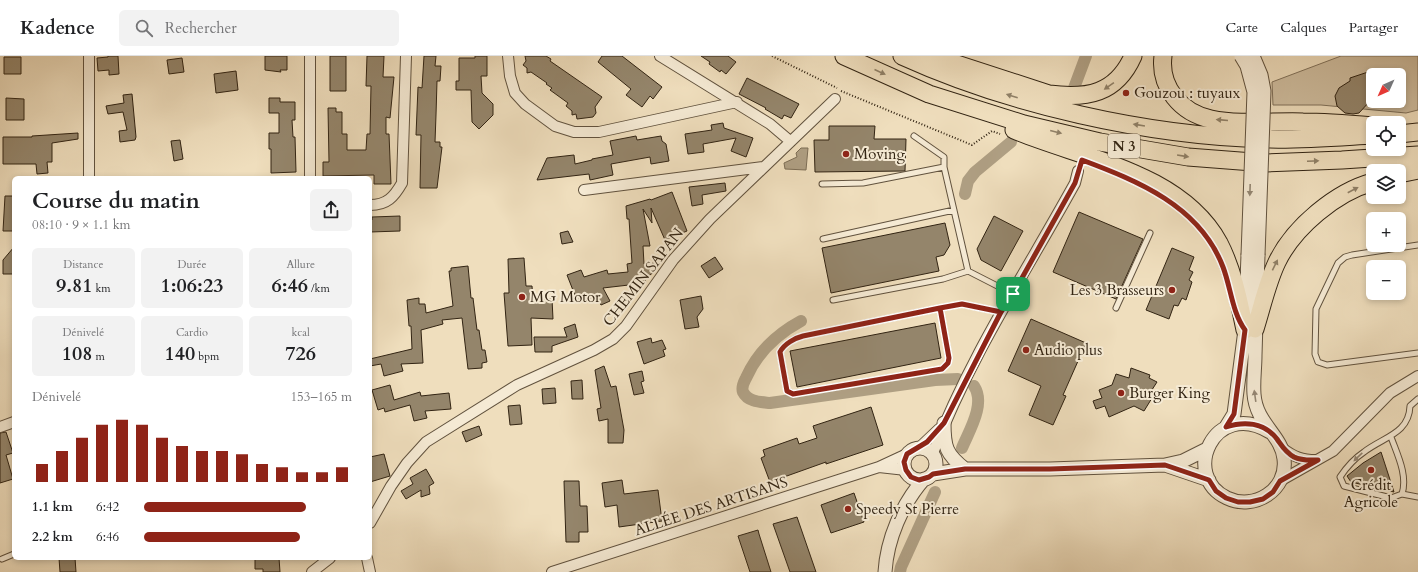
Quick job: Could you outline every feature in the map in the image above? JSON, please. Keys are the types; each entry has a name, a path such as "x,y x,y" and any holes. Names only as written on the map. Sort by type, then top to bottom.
{"highway":[{"name":"N 3","path":"844,56 929,94 1024,124 1100,142 1188,157 1266,162 1342,160 1418,155"},
{"name":"N 3","path":"902,56 938,72 1030,101 1113,121 1190,134 1267,139 1366,135"},
{"path":"932,56 1049,94 1076,96 1097,92 1108,87 1127,69 1133,56"},
{"path":"1162,56 1161,68 1172,96 1197,115 1212,119 1230,121 1320,122 1366,125"},
{"path":"929,94 1036,139 1107,163 1155,184 1181,200 1202,220 1219,243 1250,330"},
{"path":"1406,129 1418,129"},
{"path":"1406,133 1418,132"},
{"path":"1406,173 1418,170"},
{"path":"1250,330 1272,272 1278,260 1292,240 1306,223 1334,200 1366,183"}],"street":[{"path":"89,56 89,176"},
{"path":"310,56 310,176"},
{"path":"372,205 380,205 389,201 396,194 402,183 406,56"},
{"path":"508,56 510,76 515,93 525,104 555,126 574,132 599,132 737,102"},
{"path":"660,56 737,102 770,124 790,141"},
{"path":"1241,56 1247,66 1254,92 1253,255"},
{"path":"1207,448 1205,470 1209,480 1216,491 1226,498 1238,502 1250,502 1263,499 1273,492 1284,471 1282,448 1277,439 1261,420 1254,396 1250,330 1253,255 1264,91 1261,75 1253,56"},
{"name":"CHEMIN SAPAN","path":"372,519 391,486 426,442 517,385 594,350 613,339 626,326 672,260 710,219 835,99"},
{"path":"584,190 763,167"},
{"path":"885,572 890,542 907,501 936,469 934,456 944,423 1001,312 1013,294 1075,183 1078,171"},
{"path":"907,472 915,479 965,469 1050,469 1165,465 1183,461 1207,448 1218,433 1226,427 1234,414 1250,330"},
{"path":"1280,481 1333,451 1390,393 1418,376"},
{"path":"0,427 12,423"},
{"path":"907,501 907,472 904,462 907,454 915,448 920,448 933,437 944,423"},
{"path":"944,423 945,445 948,454 965,469"},
{"path":"1226,427 1248,423 1260,426 1270,432"},
{"path":"920,448 934,456 965,469"},
{"path":"1282,448 1294,457 1303,460 1318,460"},
{"name":"ALLÉE DES ARTISANS","path":"552,572 879,467 907,454"},
{"path":"1165,465 1209,480"},
{"name":"ALLÉE DES ARTISANS","path":"879,467 907,472"},
{"path":"312,572 327,560"},
{"path":"367,560 370,572"}],"lane":[{"path":"914,136 944,157 944,167 968,271"},
{"path":"822,184 863,183 944,167"},
{"path":"823,239 954,210"},
{"path":"1116,308 1150,233"},
{"path":"1418,245 1352,254 1345,257 1338,263 1316,309 1315,354 1318,362 1327,365 1418,353"},
{"path":"833,300 943,280 968,271 1013,294"},
{"path":"940,308 949,358 948,363 942,369 793,394 787,391 780,352 781,349 796,338 940,308 962,304 1001,312"},
{"path":"1418,399 1410,406 1410,416 1406,423 1391,437 1361,454 1340,477 1340,481 1344,486 1380,496 1391,498 1402,494 1418,497"},
{"path":"1391,437 1402,467 1404,488 1402,494"},
{"path":"2,559 12,555"}],"path":[{"path":"772,56 915,123 972,145 992,131 1006,136"},
{"path":"835,99 842,90"}],"shaded area":[{"path":"1341,56 1418,56 1418,110 1406,113 1321,105 1273,105 1272,82"},
{"path":"801,148 808,148 806,170 785,169 784,163 797,157 796,153"}],"building":[{"path":"118,56 119,74 109,75 109,70 98,71 97,58"},
{"path":"265,56 287,56 287,70 280,70 281,72 265,70"},
{"path":"330,56 346,56 346,91 330,91"},
{"path":"367,56 384,56 383,77 394,77 390,118 386,117 386,134 389,134 391,184 374,184 374,175 323,176 323,162 329,162 328,108 336,108 336,112 342,112 342,134 347,134 347,150 366,150 367,134 370,134 371,86 366,86"},
{"path":"424,56 436,56 435,66 441,66 440,81 437,81 435,142 440,142 440,147 442,147 437,188 420,188 421,135 416,135 418,87 422,88"},
{"path":"475,56 487,56 487,76 481,76 482,93 493,104 493,115 479,129 472,122 471,90 456,90 456,81 459,81 459,58 475,58"},
{"path":"525,56 546,56 551,59 550,61 602,97 595,107 596,113 593,117 577,119 576,114 572,115 572,111 566,106 568,103 550,90 552,88 546,84 547,83 531,72 527,73 527,68 523,65 526,61"},
{"path":"602,56 622,56 662,87 653,99 650,96 642,107 626,95 631,89 598,62"},
{"path":"701,56 728,56 736,62 726,74 721,70 720,72 709,64 710,62"},
{"path":"4,57 21,57 21,74 4,74"},
{"path":"182,58 184,72 169,74 167,60"},
{"path":"236,71 238,90 216,93 214,74"},
{"path":"1366,73 1366,105 1359,113 1345,113 1337,106 1335,96 1339,88 1350,81 1350,78"},
{"path":"747,78 799,104 791,118 784,115 782,119 765,109 766,108 739,94"},
{"path":"132,94 136,137 135,140 120,142 119,131 127,130 123,112 108,114 106,106 124,103 123,95"},
{"path":"6,98 24,99 24,120 6,120"},
{"path":"269,98 280,98 280,102 295,102 295,120 292,120 293,137 295,137 296,172 271,173 269,133 279,133 279,113 269,113"},
{"path":"723,123 724,128 753,138 746,157 731,151 736,138 703,144 704,152 688,154 685,134 712,130 711,125"},
{"path":"829,126 875,126 874,139 906,139 905,171 815,172 814,140 829,140"},
{"path":"78,133 78,139 52,143 52,162 47,162 48,173 37,174 36,164 3,164 3,137 32,137"},
{"path":"636,136 637,140 661,136 662,141 666,144 669,161 651,164 650,157 611,164 613,175 590,180 589,174 537,180 547,158 574,155 575,164 613,155 610,141"},
{"path":"180,140 183,159 174,161 171,141"},
{"path":"725,183 726,191 702,195 703,204 692,206 689,187"},
{"path":"672,192 687,231 665,240 651,208 652,223 643,209 650,246 643,246 644,264 655,263 655,271 645,279 646,283 603,288 610,301 601,305 596,296 578,303 567,275 581,270 584,277 607,270 608,274 628,272 627,264 632,263 629,219 627,219 626,206 650,199 651,200"},
{"path":"5,196 12,196 12,231 3,231"},
{"path":"1079,212 1143,239 1116,299 1053,272"},
{"path":"400,216 400,231 372,232 372,217"},
{"path":"994,216 1023,231 1001,271 981,260 977,249"},
{"path":"945,223 950,245 944,255 936,257 939,271 831,293 822,248"},
{"path":"568,231 573,242 562,244 560,233"},
{"name":"Les 3 Brasseurs","path":"1172,248 1194,257 1189,270 1193,272 1189,280 1192,282 1186,300 1182,298 1178,306 1174,305 1169,319 1146,310"},
{"path":"12,249 12,274 3,274 3,260"},
{"path":"715,257 723,269 709,278 701,266"},
{"path":"524,258 526,286 532,286 533,300 552,299 553,319 531,318 532,345 508,346 504,293 509,293 508,259"},
{"path":"468,266 471,298 473,298 477,330 479,330 482,350 485,350 487,362 482,363 482,368 468,369 462,318 442,320 443,324 421,330 423,363 401,364 403,371 384,376 381,364 372,366 372,359 412,349 411,326 409,326 407,300 419,298 419,304 425,304 426,313 453,306 449,271 451,271 451,268"},
{"path":"701,296 703,309 697,317 699,327 685,329 680,300"},
{"path":"1031,319 1086,343 1063,395 1066,396 1053,425 1029,415 1041,386 1008,371"},
{"path":"935,323 941,358 797,387 790,351"},
{"path":"575,324 578,337 552,346 552,352 535,352 534,337 567,337 564,328"},
{"path":"651,338 652,343 662,340 666,349 663,350 665,356 644,364 637,342"},
{"path":"604,366 611,387 616,386 624,430 623,443 608,443 608,419 599,421 597,409 601,408 595,370"},
{"name":"Burger King","path":"1131,368 1150,375 1149,378 1157,382 1148,396 1152,398 1144,411 1134,406 1109,417 1105,406 1096,409 1093,401 1102,398 1099,390 1112,385 1116,374 1129,378"},
{"path":"642,371 644,381 641,382 644,393 634,395 629,374"},
{"path":"582,380 583,399 572,399 571,381"},
{"path":"390,385 394,400 420,392 421,396 449,393 451,409 425,411 427,418 414,421 410,405 385,412 384,408 378,410 372,390"},
{"path":"555,388 556,403 543,404 542,389"},
{"path":"520,405 522,424 510,425 508,406"},
{"path":"871,407 883,445 826,464 826,462 770,482 761,458 765,456 763,450 797,438 799,444 817,438 813,426"},
{"path":"479,426 482,435 466,442 462,432"},
{"path":"6,432 12,450 12,453 6,455 12,479 0,483 0,433"},
{"name":"Crédit Agricole","path":"1381,452 1394,492 1351,482 1347,476 1363,463"},
{"path":"384,454 390,476 372,481 372,457"},
{"path":"426,469 434,483 429,486 430,494 421,497 421,490 406,499 401,491 413,484 410,478"},
{"path":"622,480 624,494 658,490 662,521 619,527 617,505 605,507 602,483"},
{"path":"564,481 579,481 580,506 587,506 588,532 579,532 579,542 566,542"},
{"path":"854,493 864,522 831,533 821,505"},
{"path":"797,517 816,572 790,572 773,524"},
{"path":"758,530 771,572 750,572 738,536"},
{"path":"59,560 75,560 76,572 60,572"},
{"path":"255,560 279,560 280,572 263,572 263,569 255,569"}],"waterway":[{"path":"1074,88 1086,56"},
{"path":"965,194 968,181 975,172 1011,142"},
{"path":"801,321 776,338 756,360 744,381 742,390 751,400 770,403 935,380 958,379"},
{"path":"962,448 972,426 977,409 977,393 974,386"},
{"path":"900,572 935,492"}],"place":[{"name":"Gouzou : tuyaux","path":"1126,93"},
{"name":"Moving","path":"846,154"},
{"name":"Les 3 Brasseurs","path":"1172,290"},
{"name":"MG Motor","path":"522,297"},
{"name":"Audio plus","path":"1026,350"},
{"name":"Burger King","path":"1121,393"},
{"name":"Crédit Agricole","path":"1371,470"},
{"name":"Speedy St Pierre","path":"848,509"}],"route":[{"path":"1013,294 1001,312 962,304 940,308 803,336 796,338 781,349 780,352 787,391 793,394 942,369 948,363 949,358 940,308 948,306 962,304 1001,312 944,423 933,437 920,448 915,448 907,454 904,466 908,474 915,479 919,480 941,472 965,469 1050,469 1165,465 1209,480 1216,491 1226,498 1238,502 1250,502 1263,499 1273,492 1280,481 1318,460 1303,460 1294,457 1282,448 1277,439 1270,432 1260,426 1248,423 1226,427 1234,414 1245,330 1237,319 1233,298 1223,266 1209,239 1191,217 1168,199 1145,186 1120,174 1082,160 1075,183 1013,294"}]}
